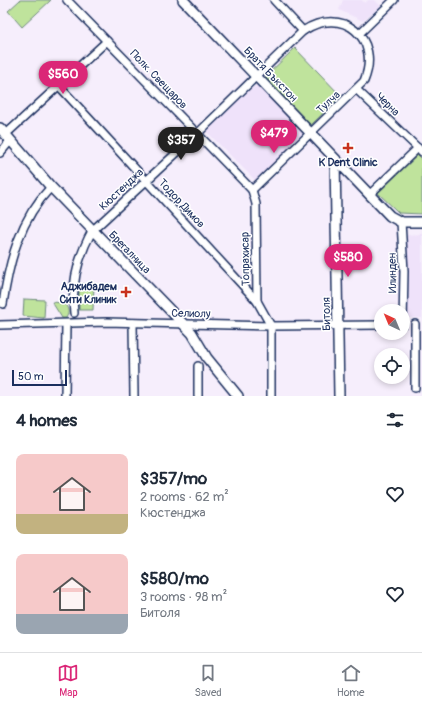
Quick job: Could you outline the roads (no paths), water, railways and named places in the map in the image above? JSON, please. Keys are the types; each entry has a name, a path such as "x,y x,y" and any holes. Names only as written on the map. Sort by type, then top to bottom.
{"street":[{"name":"Полк. Свещаров","path":"68,0 252,190"},
{"name":"Братя Бъкстон","path":"184,0 369,195 390,216 401,222"},
{"path":"274,0 303,31"},
{"path":"359,34 394,0"},
{"name":"Кюстенджа","path":"74,313 72,298 75,274 82,251 92,231 197,134 303,31 321,22 335,21 347,25 359,34"},
{"name":"Тулча","path":"252,190 310,133 357,90 364,81 370,60 368,50 359,34"},
{"path":"0,153 5,135 107,41"},
{"name":"Тодор Димов","path":"59,86 257,301"},
{"name":"Черна","path":"357,90 420,150"},
{"name":"Брегалница","path":"5,135 92,231 192,333 207,358 238,396"},
{"path":"369,195 420,150"},
{"name":"Битоля","path":"335,159 339,396"},
{"path":"336,175 340,170 346,171"},
{"path":"3,304 7,278 15,247 25,222 39,199 51,187"},
{"name":"Топрахисар","path":"252,190 256,204 257,301 271,326"},
{"path":"401,222 422,222"},
{"name":"Илинден","path":"401,222 404,271 403,304"},
{"path":"133,323 134,396"},
{"name":"Селиолу","path":"0,325 133,323 271,326 374,325"},
{"path":"65,396 66,324"},
{"path":"415,388 418,324"},
{"path":"271,326 271,396"},
{"path":"198,366 198,396"}],"place":[{"name":"K Dent Clinic","path":"348,148"},
{"name":"Аджибадем Сити Клиник","path":"126,292"}]}
